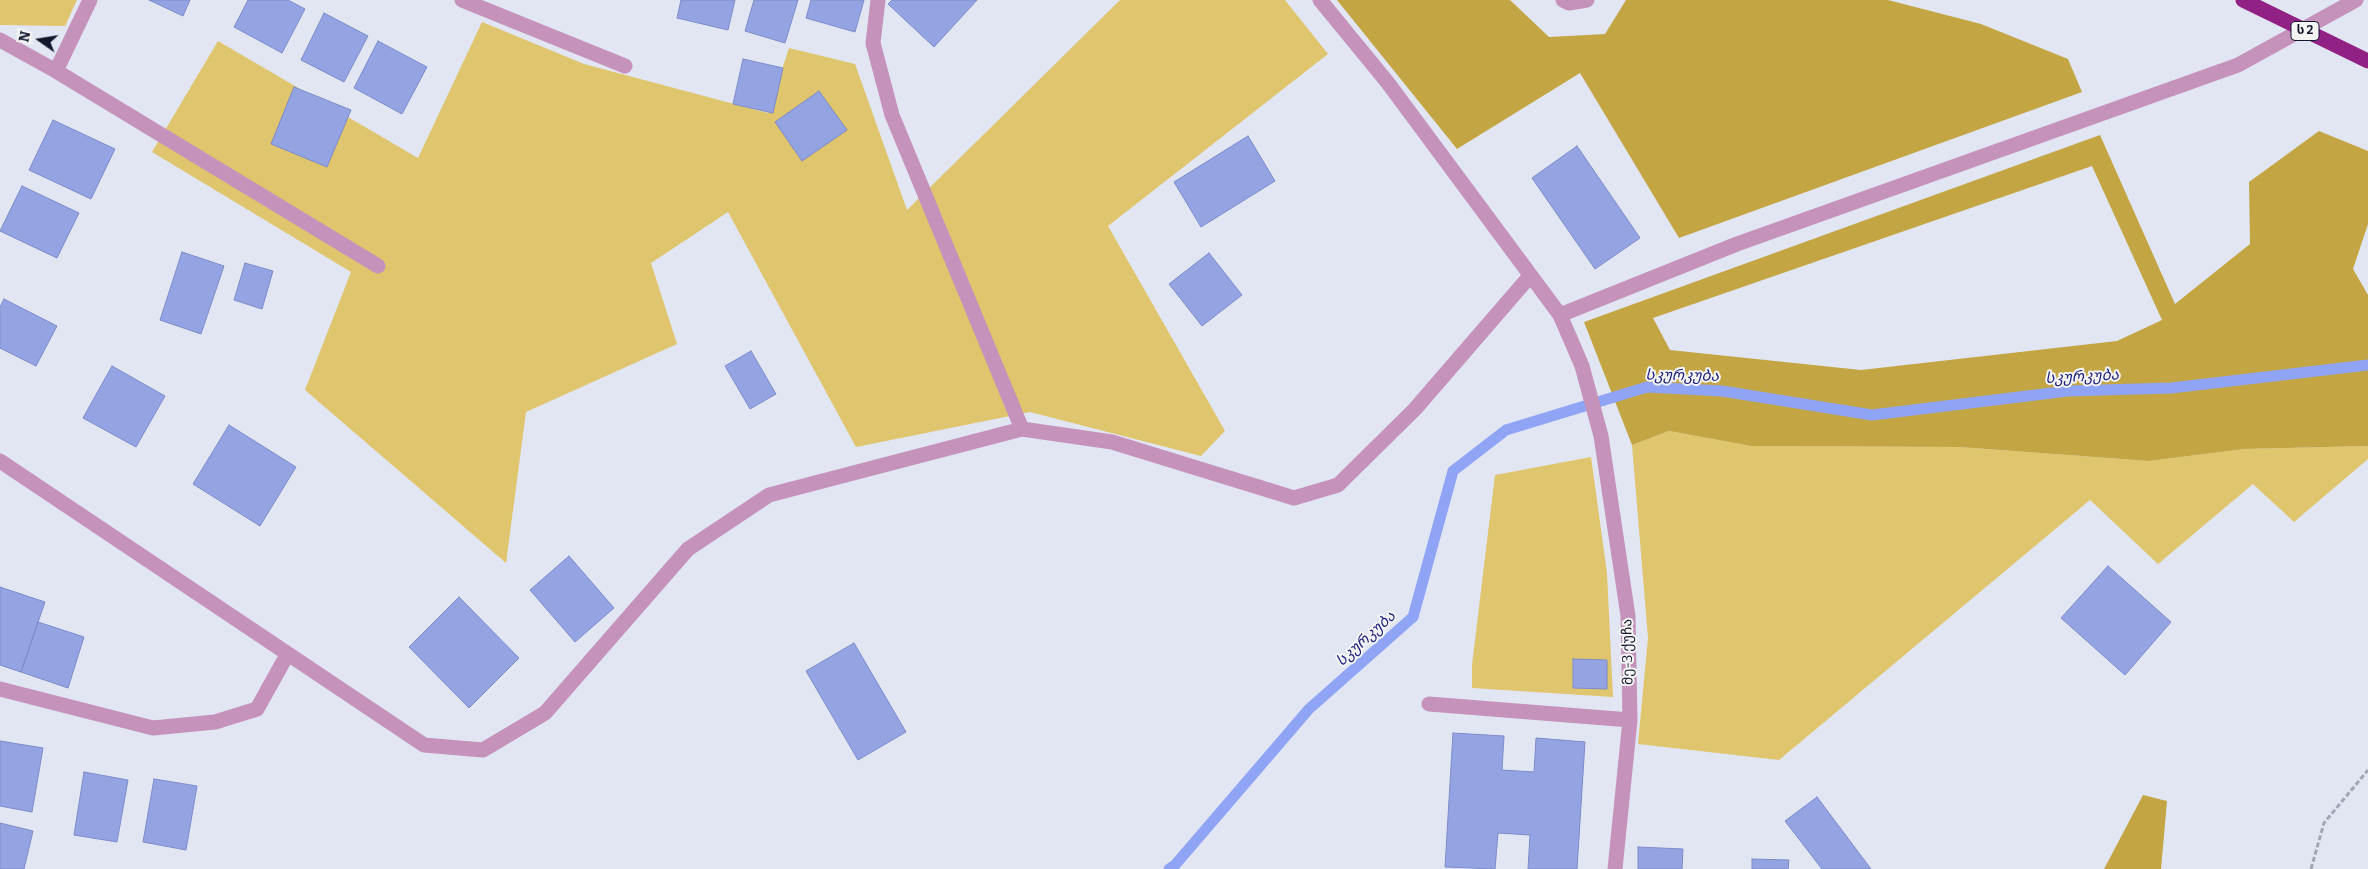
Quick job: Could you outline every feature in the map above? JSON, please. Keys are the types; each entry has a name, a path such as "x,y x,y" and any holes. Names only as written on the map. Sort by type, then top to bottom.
{"highway":[{"name":"ს 2","path":"2243,0 2368,61"}],"street":[{"path":"56,71 90,0"},
{"path":"462,0 625,66"},
{"path":"878,0 874,43 892,115 1022,429"},
{"name":"მე-3 ქუჩა","path":"1320,0 1388,83 1560,315 1582,366 1600,436 1628,616 1630,720 1615,869"},
{"path":"1563,0 1569,4 1587,0"},
{"path":"1560,315 1737,244 2238,65 2356,0"},
{"path":"0,40 56,71 378,266"},
{"path":"0,461 424,745 483,750 545,713 688,549 769,495 1022,429 1112,442 1294,498 1338,485 1415,409 1530,276"},
{"path":"0,689 153,728 215,722 257,709 287,654"},
{"path":"1430,704 1630,720"}],"path":[{"path":"2311,869 2324,823 2368,770"}],"shaded area":[{"path":"0,0 77,0 65,26 0,25"},
{"path":"1120,0 1285,0 1328,54 1108,226 1225,431 1201,456 1030,412 856,447 728,212 651,263 677,344 526,412 506,563 305,390 351,272 152,152 218,41 418,158 482,22 584,64 768,113 789,48 855,64 907,210"},
{"path":"1337,0 1510,0 1549,37 1605,34 1626,0 1888,0 1981,24 2068,59 2082,92 1679,238 1580,73 1457,149"},
{"path":"2319,131 2368,151 2368,224 2353,269 2368,295 2368,446 2244,449 2149,461 1959,447 1751,446 1669,431 1632,445 1584,322 2100,135 2175,304 2250,244 2249,182","holes":["2092,166 2162,320 2117,341 1861,370 1670,350 1653,318"]},
{"path":"1669,431 1751,446 1959,447 2149,461 2244,449 2368,446 2368,459 2294,522 2253,484 2158,564 2090,500 1779,760 1638,744 1648,638 1632,445"},
{"path":"1591,457 1607,573 1613,697 1472,688 1472,665 1495,475"},
{"path":"2143,795 2167,801 2161,869 2104,869"}],"building":[{"path":"149,0 190,0 183,16"},
{"path":"248,0 288,0 305,9 282,53 234,27"},
{"path":"681,0 735,0 728,30 677,18"},
{"path":"754,0 798,0 785,43 745,31"},
{"path":"811,0 864,0 855,32 806,18"},
{"path":"892,0 977,0 934,47 888,4"},
{"path":"324,13 368,36 344,82 301,60"},
{"path":"378,41 427,67 402,114 354,88"},
{"path":"743,59 783,68 773,113 733,104"},
{"path":"294,87 351,110 327,167 271,144"},
{"path":"819,91 847,130 802,161 775,122"},
{"path":"53,120 115,149 91,199 29,170"},
{"path":"1248,136 1275,181 1201,227 1174,182"},
{"path":"1577,146 1640,238 1595,269 1532,178"},
{"path":"22,186 79,213 57,258 0,231"},
{"path":"182,252 224,266 201,334 160,320"},
{"path":"1209,253 1242,295 1202,326 1169,284"},
{"path":"245,263 273,271 262,309 234,300"},
{"path":"4,299 57,326 36,366 0,348 0,307"},
{"path":"751,351 776,394 750,409 725,366"},
{"path":"112,366 165,396 136,447 83,418"},
{"path":"229,425 296,467 260,526 193,484"},
{"path":"569,556 614,608 575,642 530,590"},
{"path":"2108,566 2171,622 2125,675 2061,618"},
{"path":"0,587 45,602 21,672 0,665"},
{"path":"459,597 519,658 469,708 409,647"},
{"path":"38,622 84,637 68,688 21,672"},
{"path":"854,643 906,732 858,760 806,671"},
{"path":"1573,659 1607,660 1607,689 1573,688"},
{"path":"1453,733 1504,736 1502,770 1534,772 1536,738 1585,742 1577,869 1528,869 1530,835 1498,833 1495,869 1445,867"},
{"path":"0,741 43,748 32,812 0,806"},
{"path":"84,772 128,780 117,842 74,835"},
{"path":"154,779 197,786 186,850 143,842"},
{"path":"1817,797 1871,869 1822,869 1785,821"},
{"path":"0,823 33,831 24,869 0,869"},
{"path":"1638,847 1683,849 1682,869 1638,869"},
{"path":"1752,859 1789,860 1788,869 1752,869"}],"waterway":[{"name":"სკურკუბა","path":"1169,869 1175,865 1309,709 1413,617 1453,471 1506,430 1647,387 1722,391 1872,415 2068,391 2171,388 2368,365"}]}
